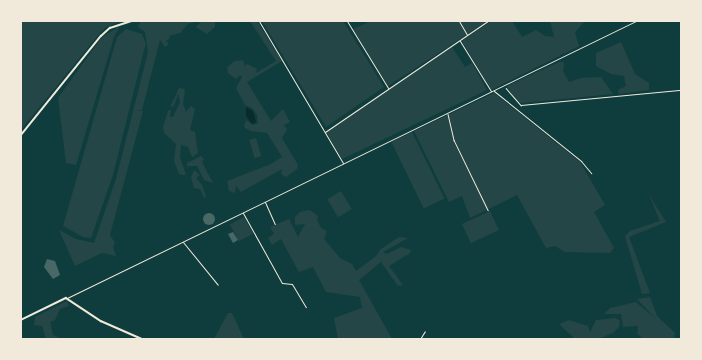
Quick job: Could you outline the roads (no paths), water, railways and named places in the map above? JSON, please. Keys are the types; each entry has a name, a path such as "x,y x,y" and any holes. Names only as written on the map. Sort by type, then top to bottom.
{"main road":[{"path":"21,135 101,36 110,28 132,21"},
{"path":"21,320 66,298 101,321 142,339"}],"street":[{"path":"259,21 343,163"},
{"path":"346,21 388,88"},
{"path":"459,21 467,35"},
{"path":"325,132 488,21"},
{"path":"66,298 636,21"},
{"path":"460,40 492,91 581,161 591,174"},
{"path":"265,201 275,224"},
{"path":"243,213 282,283 292,284 306,307"},
{"path":"183,241 218,285"},
{"path":"420,339 425,331"}],"lane":[{"path":"447,113 454,140 488,210"}]}
